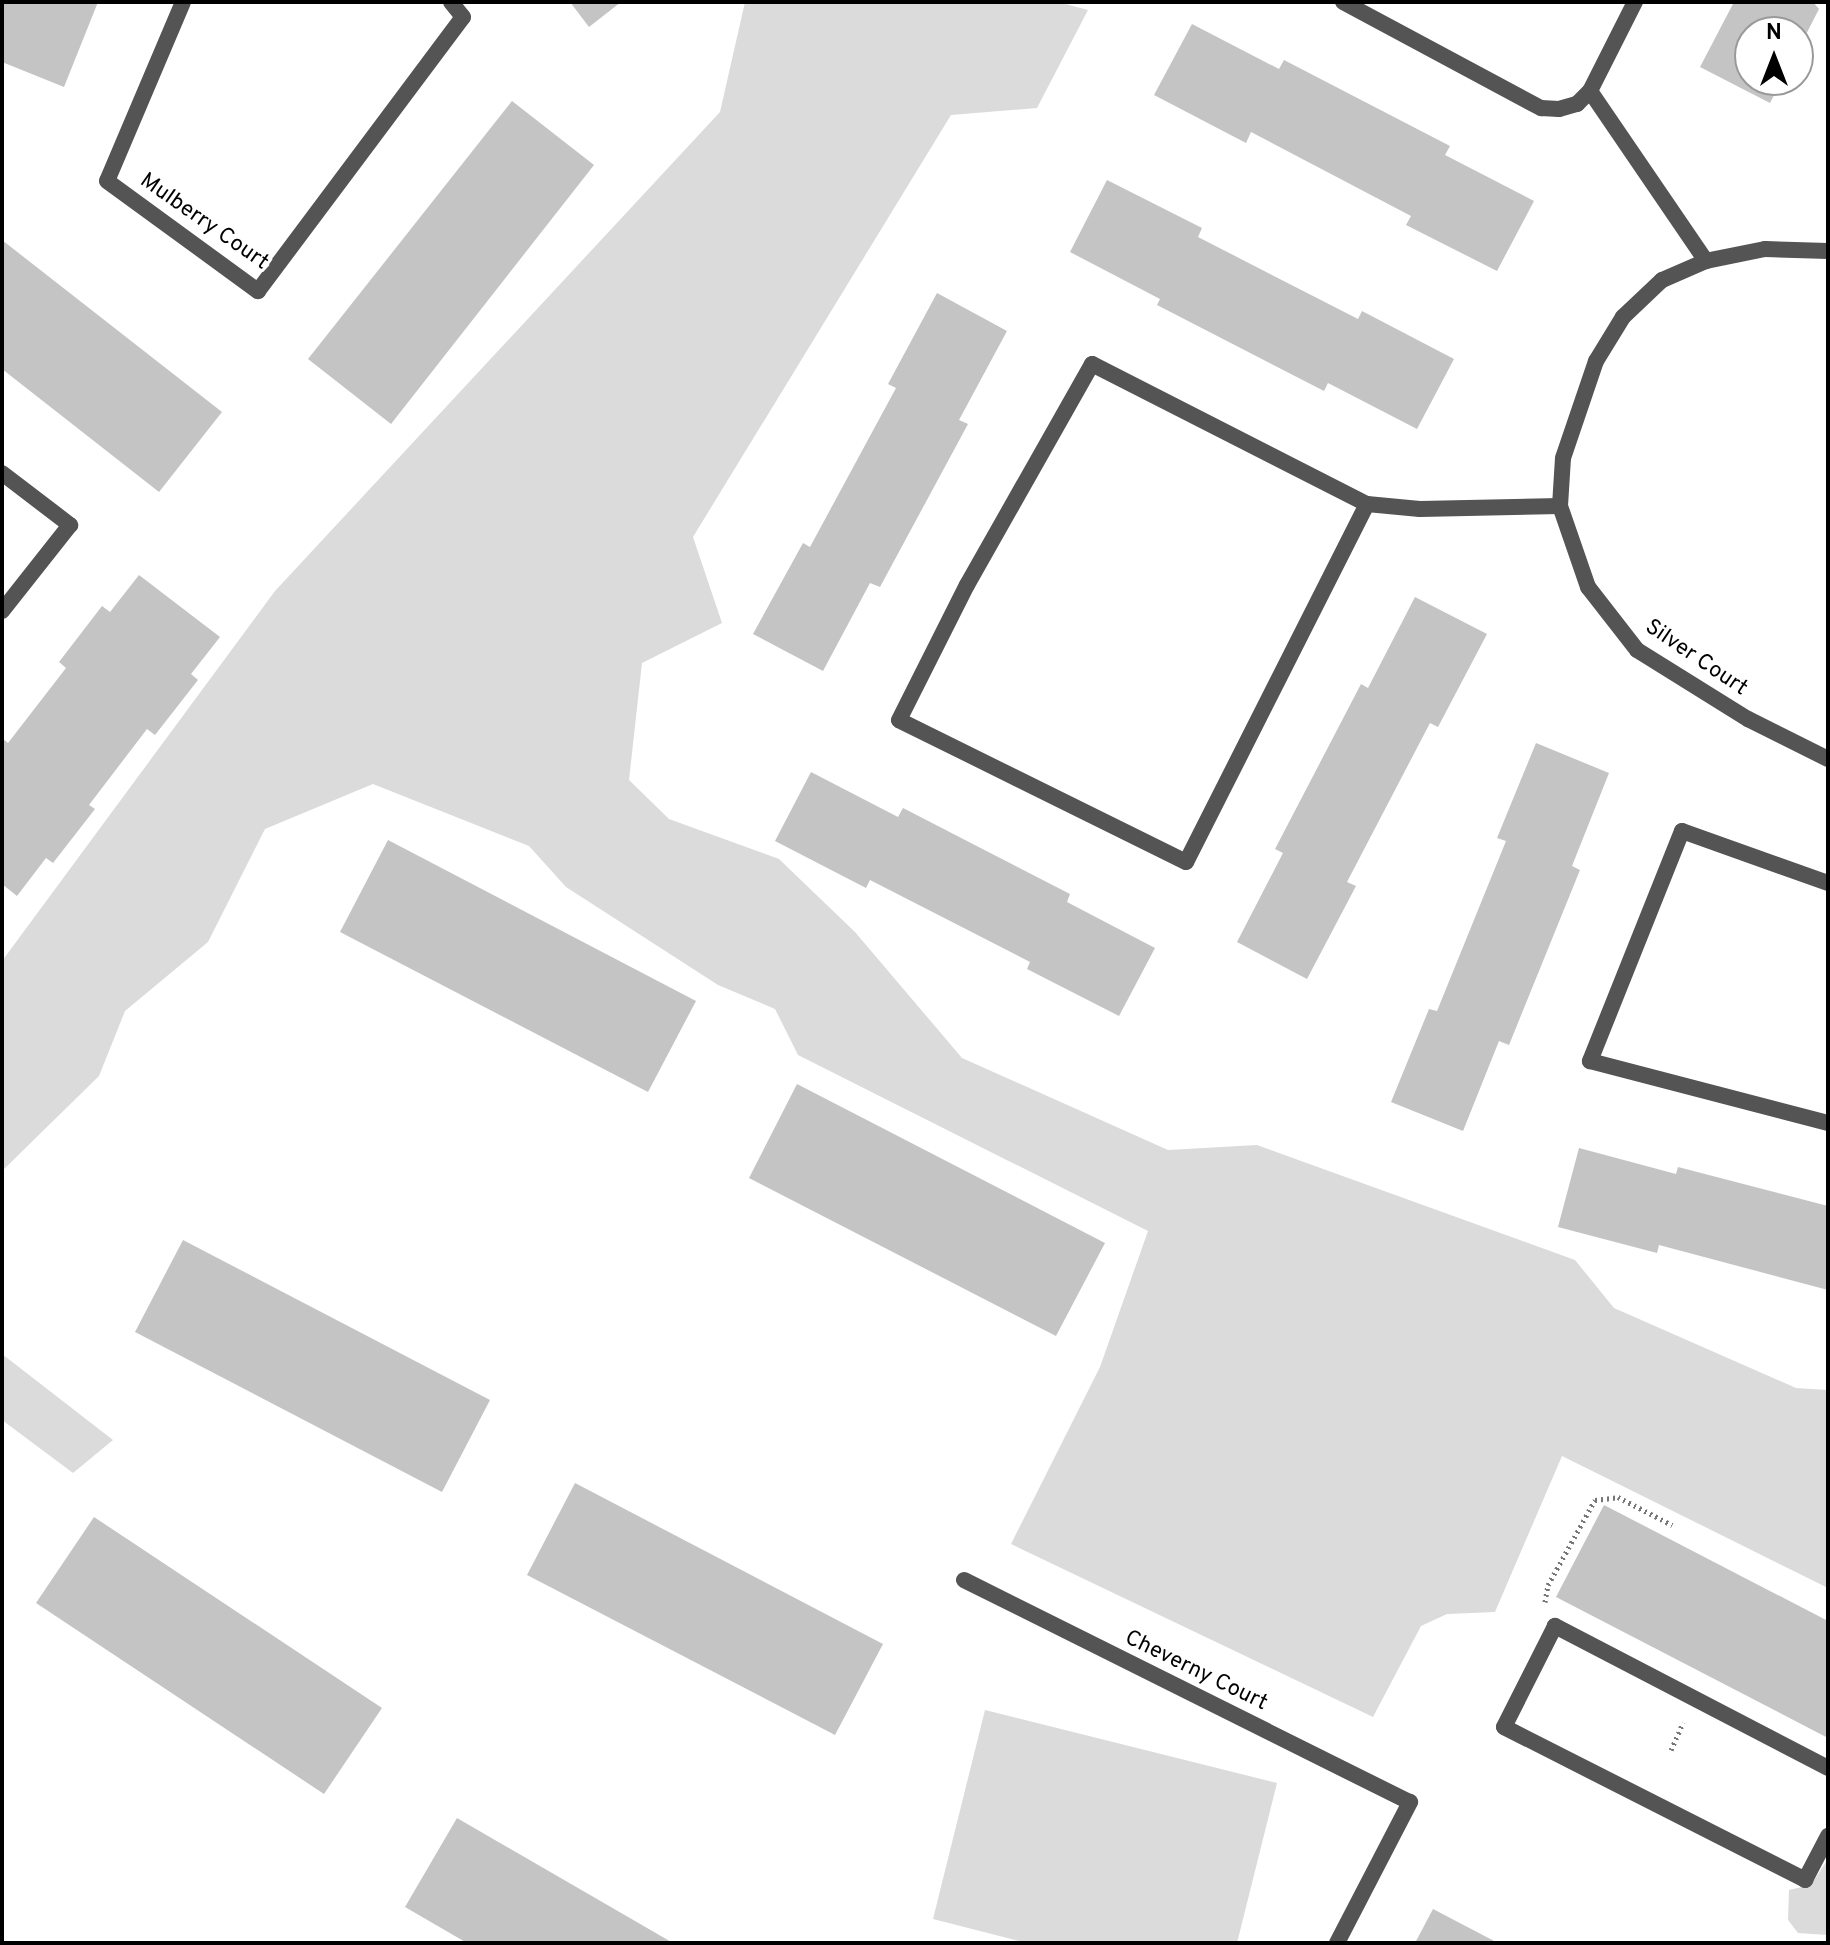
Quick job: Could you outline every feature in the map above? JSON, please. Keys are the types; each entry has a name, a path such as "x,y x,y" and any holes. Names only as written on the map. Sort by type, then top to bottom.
{"street":[{"name":"Mulberry Court","path":"183,2 107,181 258,291 463,17 451,2"},
{"path":"1343,2 1541,108 1577,104 1590,91 1635,2"},
{"path":"1590,91 1706,261"},
{"name":"Silver Court","path":"1828,251 1765,249 1706,261 1662,280 1623,317 1596,361 1563,458 1560,506 1588,587 1637,650 1773,733 1828,759"},
{"path":"1367,504 1186,862 899,720 967,585 1092,364 1367,504 1420,509 1560,506"},
{"path":"2,473 70,525 2,611"},
{"path":"1828,883 1682,831 1590,1061 1828,1123"},
{"name":"Cheverny Court","path":"964,1580 1410,1802 1337,1943"},
{"path":"1828,1768 1555,1626 1504,1727 1805,1880 1828,1836"}],"path":[{"path":"1550,1636 1542,1618 1548,1585 1595,1500 1618,1497 1672,1525"}],"shaded area":[{"path":"745,2 1058,2 1088,10 1037,108 951,115 693,537 722,623 642,663 629,780 669,819 779,859 855,932 962,1058 1168,1150 1257,1145 1575,1260 1614,1308 1796,1388 1828,1390 1828,1588 1562,1456 1495,1612 1447,1614 1421,1626 1373,1717 1011,1544 1100,1367 1148,1231 798,1055 775,1009 718,985 566,887 529,846 373,784 265,829 208,942 125,1011 99,1076 2,1171 2,961 275,591 720,112"},
{"path":"2,1354 113,1440 73,1473 2,1420"},
{"path":"985,1710 1277,1783 1237,1943 1027,1943 933,1919"},
{"path":"1828,1859 1828,1935 1798,1933 1788,1920 1789,1890 1811,1885"}],"building":[{"path":"2,2 98,2 64,87 2,62"},
{"path":"570,2 621,2 589,27"},
{"path":"1734,2 1813,2 1819,9 1814,19 1814,16 1734,16 1734,84 1700,67"},
{"path":"1192,24 1279,69 1284,60 1450,146 1445,155 1534,201 1497,271 1406,225 1411,216 1251,132 1246,143 1154,95"},
{"path":"1756,96 1774,96 1770,103"},
{"path":"512,101 594,165 391,424 308,359"},
{"path":"1107,180 1202,228 1198,237 1358,319 1362,311 1454,359 1417,429 1328,383 1324,391 1157,305 1160,299 1070,252"},
{"path":"2,240 222,412 159,492 2,369"},
{"path":"937,293 1007,331 959,420 968,424 880,587 870,583 823,671 753,634 803,543 810,547 896,388 888,384"},
{"path":"139,575 220,637 191,674 198,680 155,735 147,729 89,805 95,809 53,863 46,858 17,896 2,884 2,738 8,743 66,668 59,662 102,606 110,612"},
{"path":"1415,597 1487,634 1438,727 1430,723 1347,882 1356,886 1307,979 1237,942 1283,853 1275,849 1361,684 1368,688"},
{"path":"1536,743 1609,773 1572,866 1580,870 1509,1045 1499,1041 1463,1131 1391,1102 1429,1009 1437,1011 1506,841 1497,838"},
{"path":"811,772 898,817 903,808 1070,894 1067,902 1155,948 1119,1016 1027,969 1030,962 870,880 866,888 775,841"},
{"path":"388,840 696,1001 648,1092 340,932"},
{"path":"797,1084 1105,1243 1056,1336 749,1178"},
{"path":"1579,1148 1676,1174 1678,1167 1828,1206 1828,1290 1659,1245 1657,1253 1558,1227"},
{"path":"183,1240 490,1400 442,1492 135,1332"},
{"path":"575,1483 883,1644 835,1735 527,1575"},
{"path":"1604,1505 1828,1621 1828,1738 1556,1597"},
{"path":"94,1517 382,1708 324,1794 36,1603"},
{"path":"457,1818 673,1943 467,1943 405,1907"},
{"path":"1433,1909 1498,1943 1415,1943"}]}
